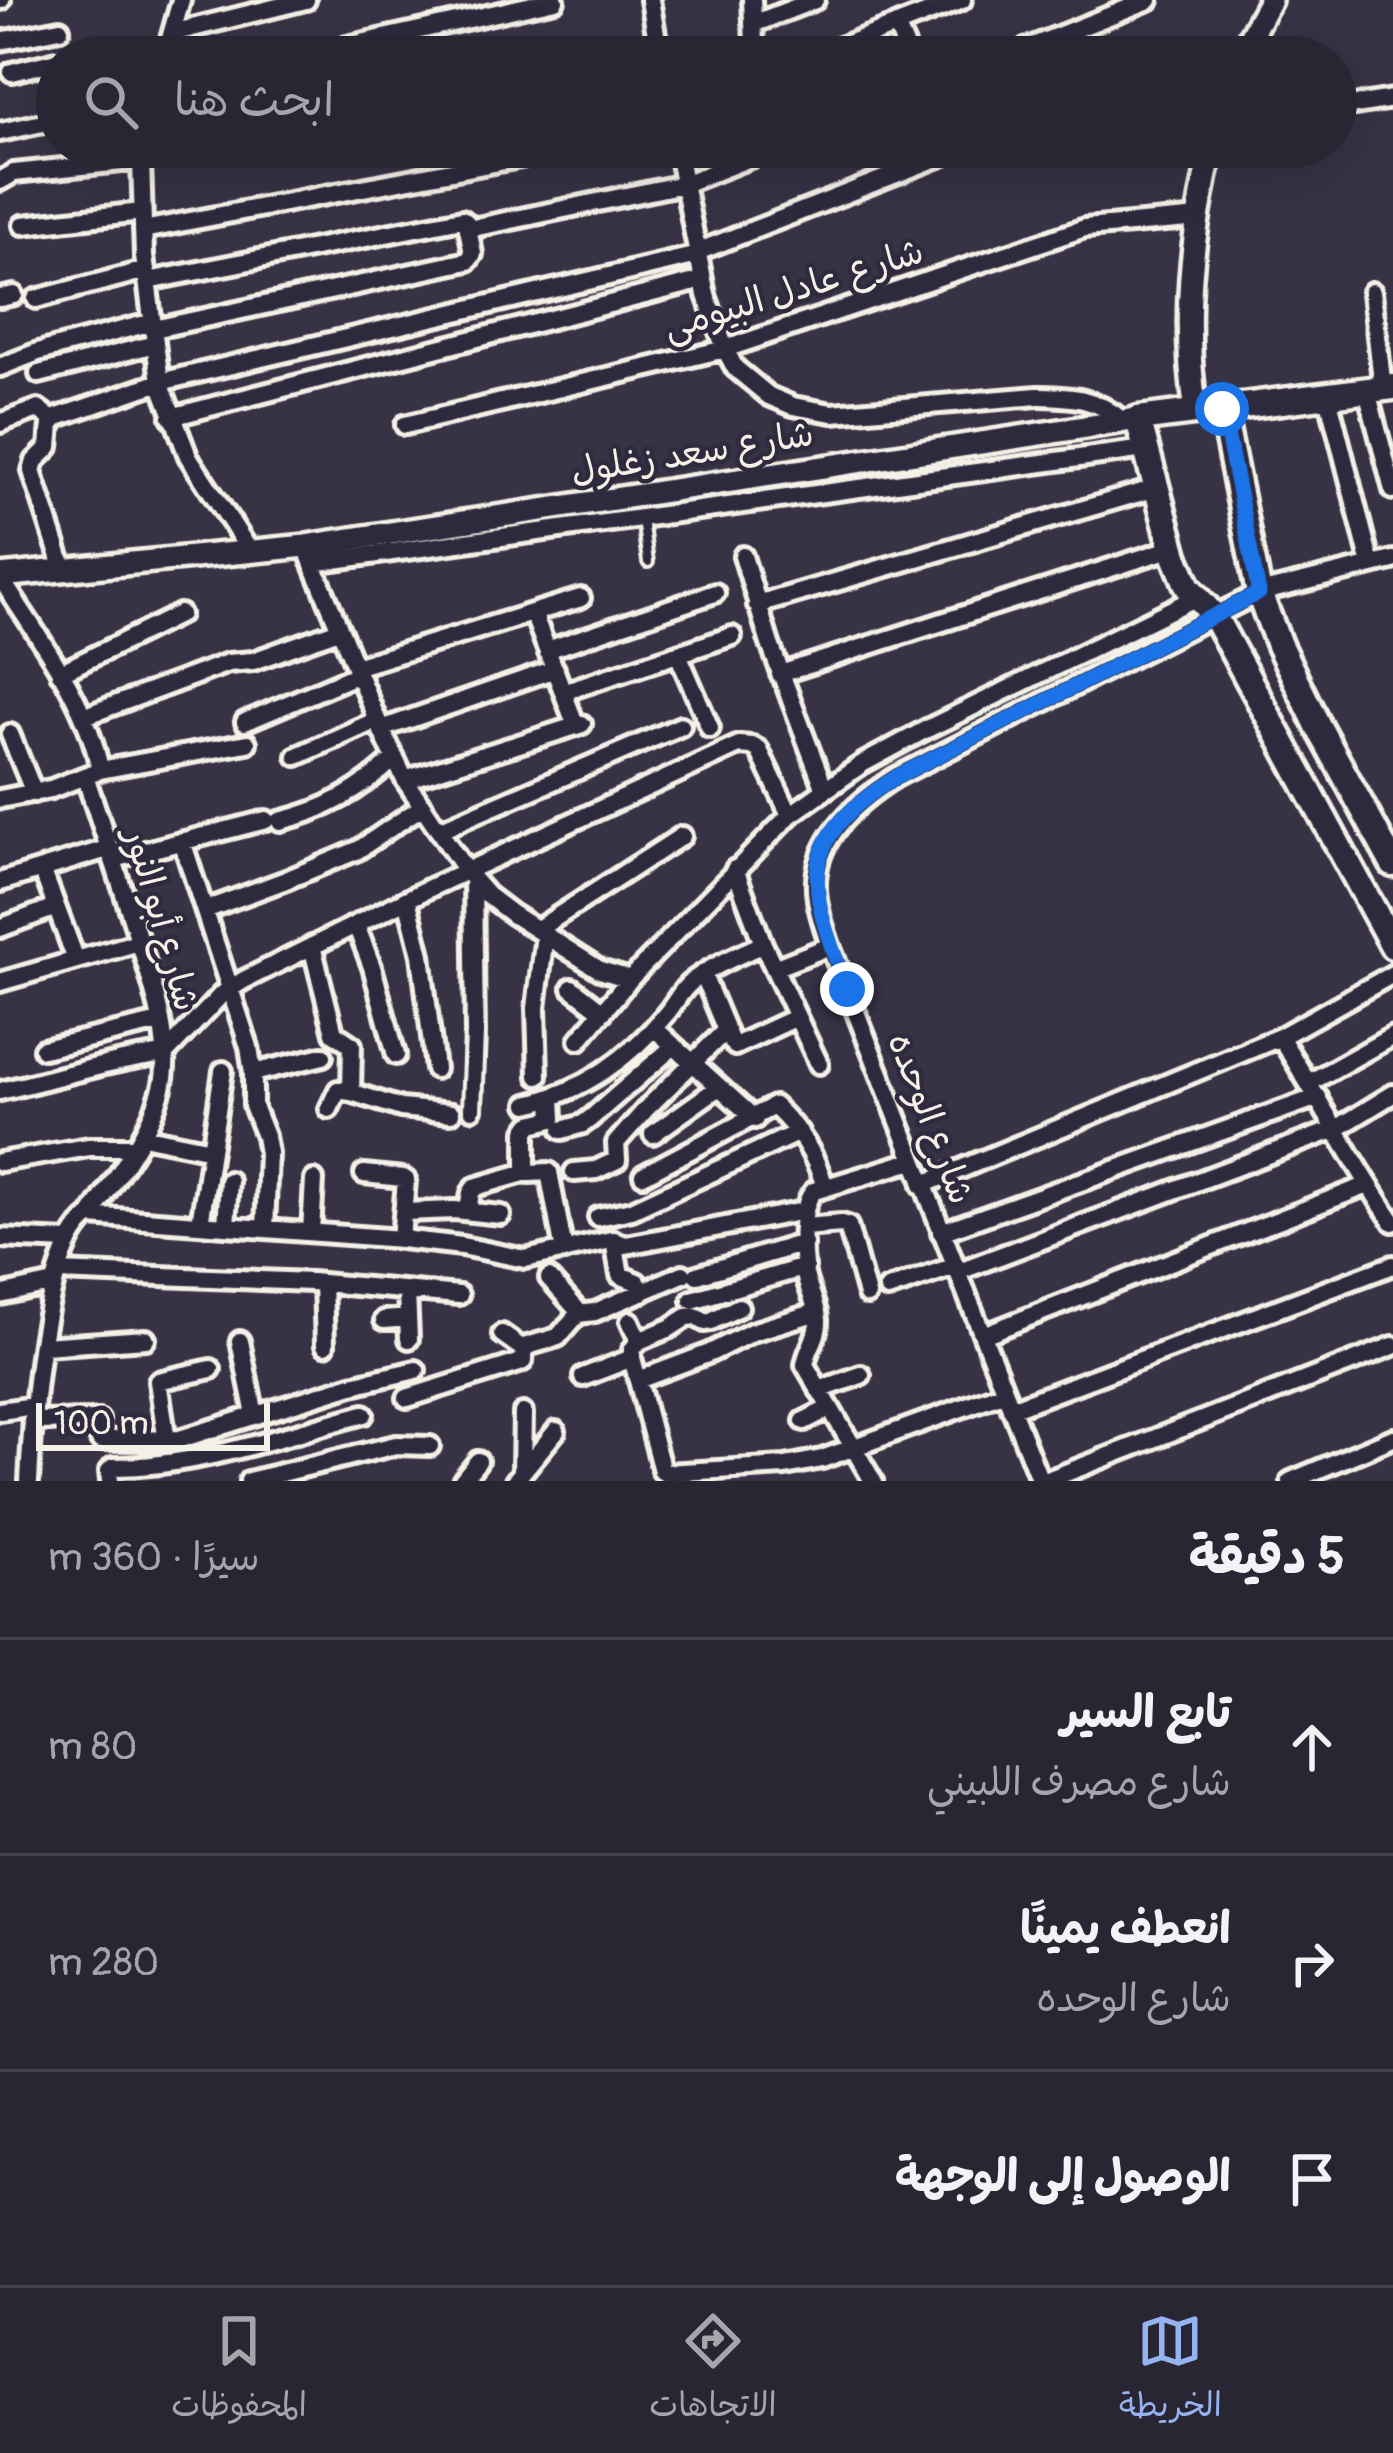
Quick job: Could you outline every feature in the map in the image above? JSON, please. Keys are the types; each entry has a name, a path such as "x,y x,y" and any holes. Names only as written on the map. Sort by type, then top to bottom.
{"main road":[{"name":"شارع سعد زغلول","path":"1131,420 1381,389"},
{"path":"1222,409 1259,593 1303,696 1393,864"},
{"path":"1131,420 1145,449 1188,587 1268,715 1393,946"},
{"path":"1268,715 1303,696"},
{"path":"1284,744 1318,726"}],"street":[{"path":"171,36 181,0"},
{"path":"198,36 306,0"},
{"path":"393,36 555,0"},
{"path":"650,0 657,36"},
{"path":"752,0 754,36"},
{"path":"753,24 815,0"},
{"path":"870,36 962,0"},
{"path":"1055,36 1150,0"},
{"path":"1250,36 1270,0"},
{"path":"896,26 901,36"},
{"path":"0,41 61,29"},
{"path":"12,72 36,66"},
{"path":"1357,105 1393,99"},
{"path":"0,132 36,124"},
{"path":"0,181 14,173 46,168"},
{"path":"142,168 147,276 160,382 188,456 250,551"},
{"path":"23,225 143,221 454,168"},
{"path":"681,168 703,280 725,349 735,368 769,396 832,413 1038,395 1090,400 1131,420"},
{"path":"468,229 684,184 725,168"},
{"path":"53,420 160,382 698,254 909,168"},
{"path":"1196,412 1187,316 1208,168"},
{"name":"شارع عادل البيومى","path":"405,425 725,349 1085,228 1200,218"},
{"path":"0,367 38,352 154,332 468,261 473,254 461,219 36,299"},
{"path":"171,417 703,280"},
{"path":"1372,292 1393,490"},
{"path":"39,374 154,332"},
{"path":"1328,396 1370,565"},
{"path":"0,423 38,409 53,420"},
{"path":"53,420 49,447 35,460 32,471 64,570"},
{"name":"شارع سعد زغلول","path":"309,555 1131,420"},
{"name":"شارع سعد زغلول","path":"0,577 250,551 309,555 641,518 1145,449"},
{"path":"757,605 1156,488"},
{"path":"781,674 1174,548"},
{"path":"309,555 405,780 470,876 487,895 600,970 630,979"},
{"path":"743,556 825,790"},
{"name":"شارع الوحده","path":"1043,1481 830,946 816,895 819,857 850,813 878,788 1054,698 1204,607 1393,560"},
{"name":"شارع أبو النور","path":"0,577 85,716 95,742 93,773 153,989 165,1054 162,1087 150,1123 70,1240 56,1277 33,1413 29,1481"},
{"path":"547,650 715,593"},
{"path":"245,722 357,670 581,598"},
{"path":"579,1040 735,869 790,815 825,790 883,752 1042,673 1204,607"},
{"path":"405,780 579,725 533,613"},
{"path":"60,673 180,614"},
{"path":"85,716 228,663 253,661 339,630"},
{"path":"563,692 732,636"},
{"path":"678,654 710,728"},
{"path":"297,756 379,724 555,670"},
{"path":"1042,673 1054,698"},
{"path":"439,830 681,727"},
{"path":"10,734 34,793"},
{"path":"0,799 93,773 247,743"},
{"path":"0,1091 99,1065 165,1054 230,988 407,899 470,876 739,745 759,750 790,815"},
{"path":"0,882 42,869 313,813 343,800 395,758"},
{"path":"205,910 358,850 423,806"},
{"path":"541,932 682,836"},
{"path":"182,841 249,1047 253,1106 268,1153 265,1229"},
{"path":"42,869 76,960"},
{"path":"735,869 763,944 819,1064"},
{"path":"470,876 475,995 472,1109"},
{"path":"407,899 430,1011 435,1069"},
{"path":"0,928 56,907"},
{"path":"356,925 396,1054"},
{"path":"538,1076 541,932"},
{"path":"0,982 139,942"},
{"path":"527,1104 584,1084 614,1064 654,1028 687,985 763,944"},
{"path":"312,946 334,1034 352,1045 351,1092"},
{"path":"774,968 830,946"},
{"path":"922,1185 1280,1036 1393,974"},
{"path":"703,975 732,1043 739,1045 797,1017"},
{"path":"572,988 603,1012"},
{"path":"43,1049 160,1022"},
{"path":"654,1028 755,1119"},
{"path":"574,1172 589,1172 617,1160 616,1142 726,1030"},
{"path":"1280,1036 1393,1222"},
{"path":"941,1232 1313,1090 1393,1036"},
{"path":"562,1130 592,1118 674,1046"},
{"path":"253,1072 322,1056"},
{"path":"200,1224 223,1071"},
{"path":"653,1133 719,1087"},
{"path":"329,1109 338,1090 401,1108 451,1113"},
{"path":"888,1289 956,1269 1336,1129 1393,1094"},
{"path":"526,1172 526,1131 531,1124 553,1119 552,1098"},
{"path":"643,1175 774,1106 799,1132 825,1187"},
{"path":"598,1217 632,1210 799,1132"},
{"path":"0,1162 139,1141 211,1150"},
{"path":"873,1481 805,1365 818,1331 805,1268 804,1227 809,1195 912,1161"},
{"path":"468,1210 475,1187 526,1172 549,1172 564,1251"},
{"path":"364,1174 405,1178 401,1239"},
{"path":"311,1232 314,1180"},
{"path":"226,1226 229,1181"},
{"path":"983,1335 1368,1185"},
{"path":"404,1212 468,1210 501,1215"},
{"path":"90,1216 401,1239 517,1258 614,1240 626,1245 841,1224 848,1226 867,1295"},
{"path":"549,1278 561,1302 580,1313 595,1312 804,1227"},
{"path":"0,1238 70,1240"},
{"path":"614,1240 620,1275 638,1282 643,1292"},
{"path":"630,1321 638,1380 662,1471 784,1466 1008,1400 1393,1265"},
{"path":"692,1300 805,1268"},
{"path":"0,1294 56,1277 279,1290 323,1283 459,1295"},
{"path":"323,1283 325,1345"},
{"path":"407,1292 409,1339"},
{"path":"583,1376 687,1317 711,1321 739,1307"},
{"path":"638,1380 752,1332 817,1312"},
{"path":"523,1349 558,1337 580,1313"},
{"path":"384,1320 408,1318"},
{"path":"502,1334 523,1349"},
{"path":"43,1346 146,1339"},
{"path":"240,1341 256,1415"},
{"path":"1043,1481 1393,1346"},
{"path":"407,1398 519,1363 523,1349"},
{"path":"167,1441 158,1381 211,1369"},
{"path":"0,1411 99,1420 100,1441 167,1441 416,1370"},
{"path":"819,1390 861,1375"},
{"path":"805,1421 830,1408"},
{"path":"519,1477 523,1413"},
{"path":"110,1481 113,1466 152,1467 212,1455 364,1414"},
{"path":"519,1477 556,1432"},
{"path":"1291,1481 1393,1438"},
{"path":"249,1481 396,1445 430,1446"},
{"path":"462,1481 478,1461"}],"lane":[{"path":"641,518 648,562"}],"route":[{"path":"847,989 816,895 816,871 826,842 850,813 896,777 1259,593 1222,409"}]}
